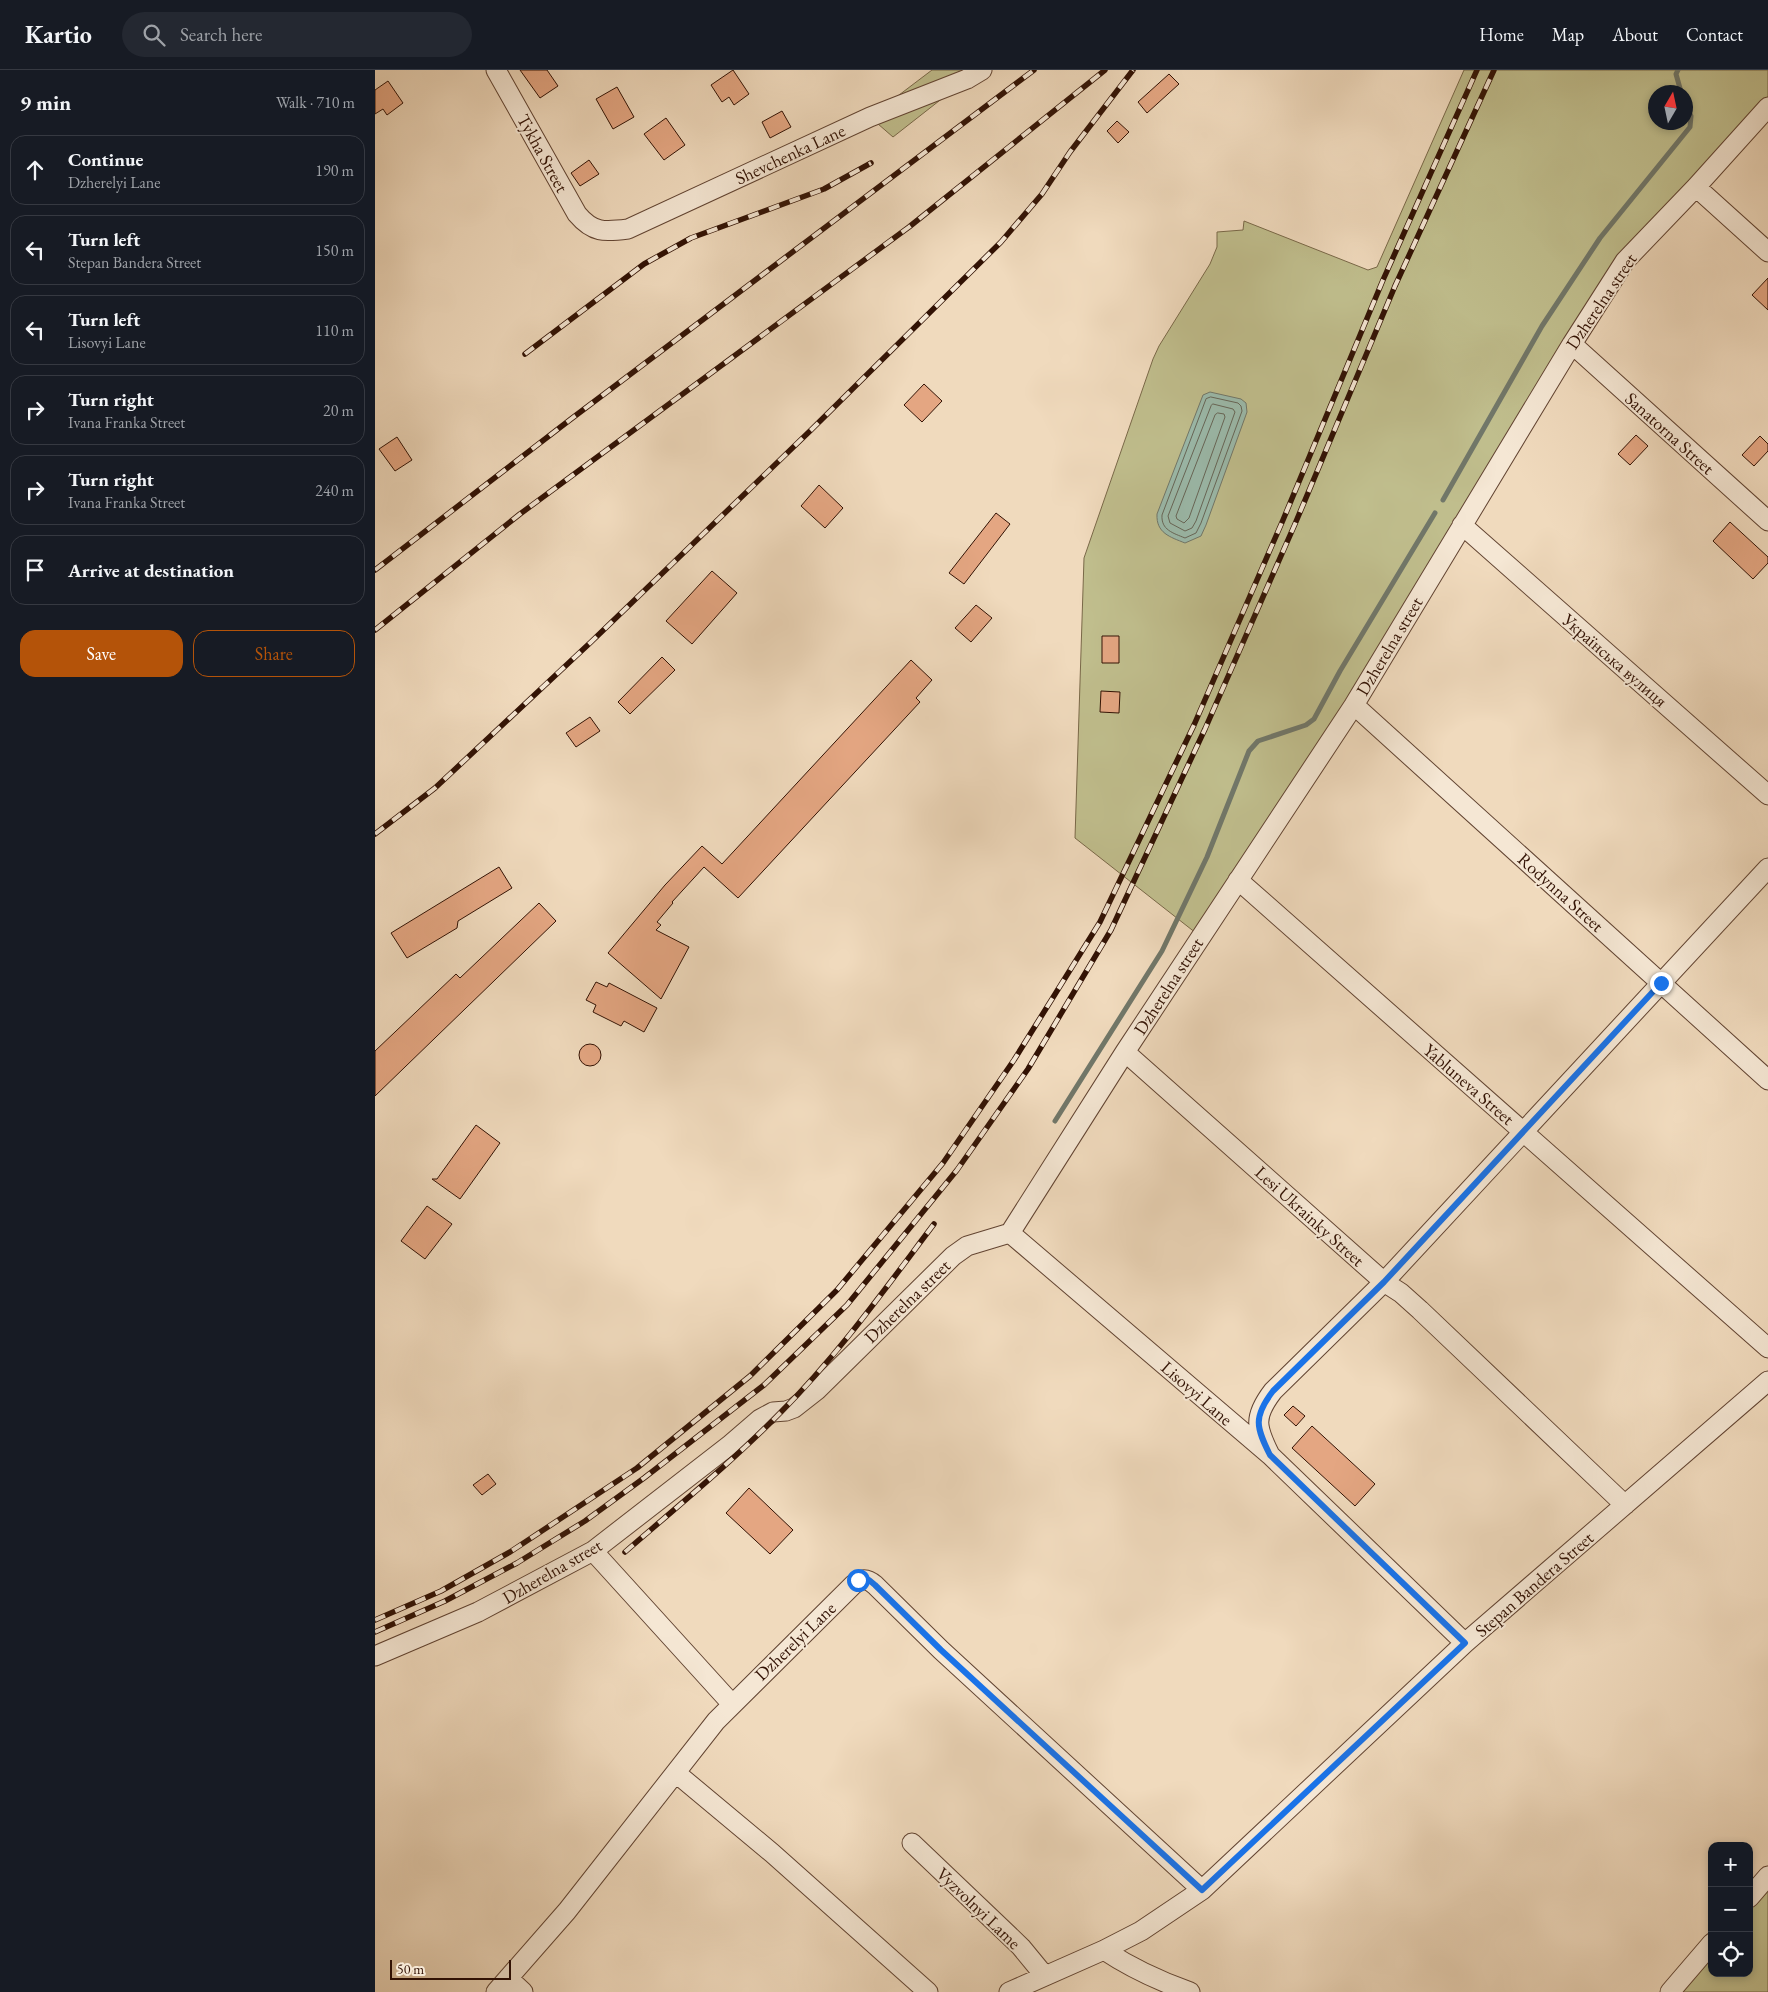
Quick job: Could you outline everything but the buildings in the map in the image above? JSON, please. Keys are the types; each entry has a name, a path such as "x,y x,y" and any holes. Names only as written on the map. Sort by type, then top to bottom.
{"street":[{"name":"Tykha Street","path":"496,70 577,214 586,225 596,229"},
{"name":"Shevchenka Lane","path":"596,229 610,231 628,229 870,117 967,79 982,70"},
{"name":"Dzherelna street","path":"375,1656 478,1612 593,1551 731,1444 760,1419 773,1412 794,1408 817,1390 953,1256 967,1246 1010,1233 1125,1052 1354,705 1572,344 1625,261 1696,187 1768,107"},
{"path":"1696,187 1768,252"},
{"name":"Sanatorna Street","path":"1572,344 1768,521"},
{"name":"Українська вулиця","path":"1462,525 1768,795"},
{"name":"Rodynna Street","path":"1354,705 1768,1080"},
{"path":"1270,1455 1259,1429 1259,1416 1264,1403 1273,1391 1384,1282 1768,868"},
{"name":"Yabluneva Street","path":"1238,880 1768,1348"},
{"name":"Lesi Ukrainky Street","path":"1125,1052 1384,1282 1401,1293 1420,1310 1625,1505"},
{"name":"Lisovyi Lane","path":"1010,1233 1270,1455 1465,1643"},
{"name":"Stepan Bandera Street","path":"1009,1992 1104,1950 1141,1931 1202,1890 1465,1643 1768,1381"},
{"path":"593,1551 731,1703"},
{"name":"Dzherelyi Lane","path":"502,1985 567,1911 715,1721 731,1703 858,1580 869,1580 941,1650 1202,1890"},
{"path":"676,1773 772,1853 928,1992"},
{"name":"Vyzvolnyi Lame","path":"912,1843 1021,1947 1044,1975"},
{"path":"1753,1893 1768,1876"},
{"path":"1670,1992 1708,1948"},
{"path":"1104,1950 1126,1965 1154,1979 1190,1992"},
{"path":"502,1985 523,1992"}],"shaded area":[{"path":"932,70 982,70 967,79 893,137 870,117"},
{"path":"1464,70 1768,70 1768,104 1625,261 1201,937 1075,838 1084,558 1153,359 1159,346 1210,264 1217,247 1217,232 1243,230 1244,221 1368,270 1377,267"},
{"path":"1768,1876 1768,1992 1670,1992 1708,1948 1708,1977 1753,1977 1753,1893"}],"water":[{"path":"1210,392 1241,399 1246,403 1247,412 1201,536 1185,543 1161,530 1157,514 1203,395"}],"waterway":[{"path":"1678,70 1676,74 1679,85"},
{"path":"1443,500 1542,326 1600,238 1688,130"},
{"path":"1055,1121 1162,951 1207,857 1249,751 1258,741 1306,725 1314,719 1340,671 1435,513"}],"railway":[{"path":"375,570 571,419 1034,70"},
{"path":"375,630 520,514 909,227 1105,70"},
{"path":"375,834 435,788 591,642 811,430 1001,242 1042,194 1070,152 1133,70"},
{"path":"375,1620 441,1591 510,1552 637,1468 750,1376 837,1290 943,1163 1014,1060 1100,922 1194,725 1283,520 1383,280 1477,70"},
{"path":"375,1632 445,1601 517,1563 585,1521 764,1385 847,1305 957,1170 1028,1069 1111,930 1205,729 1295,524 1395,286 1494,70"},
{"path":"525,354 644,264 691,238 824,189 871,163"},
{"path":"625,1552 705,1484 802,1390 861,1321 934,1224"}],"route":[{"path":"858,1580 869,1580 875,1585 941,1650 1202,1890 1465,1643 1270,1455 1259,1429 1259,1416 1264,1403 1273,1391 1384,1282 1661,983"}]}
